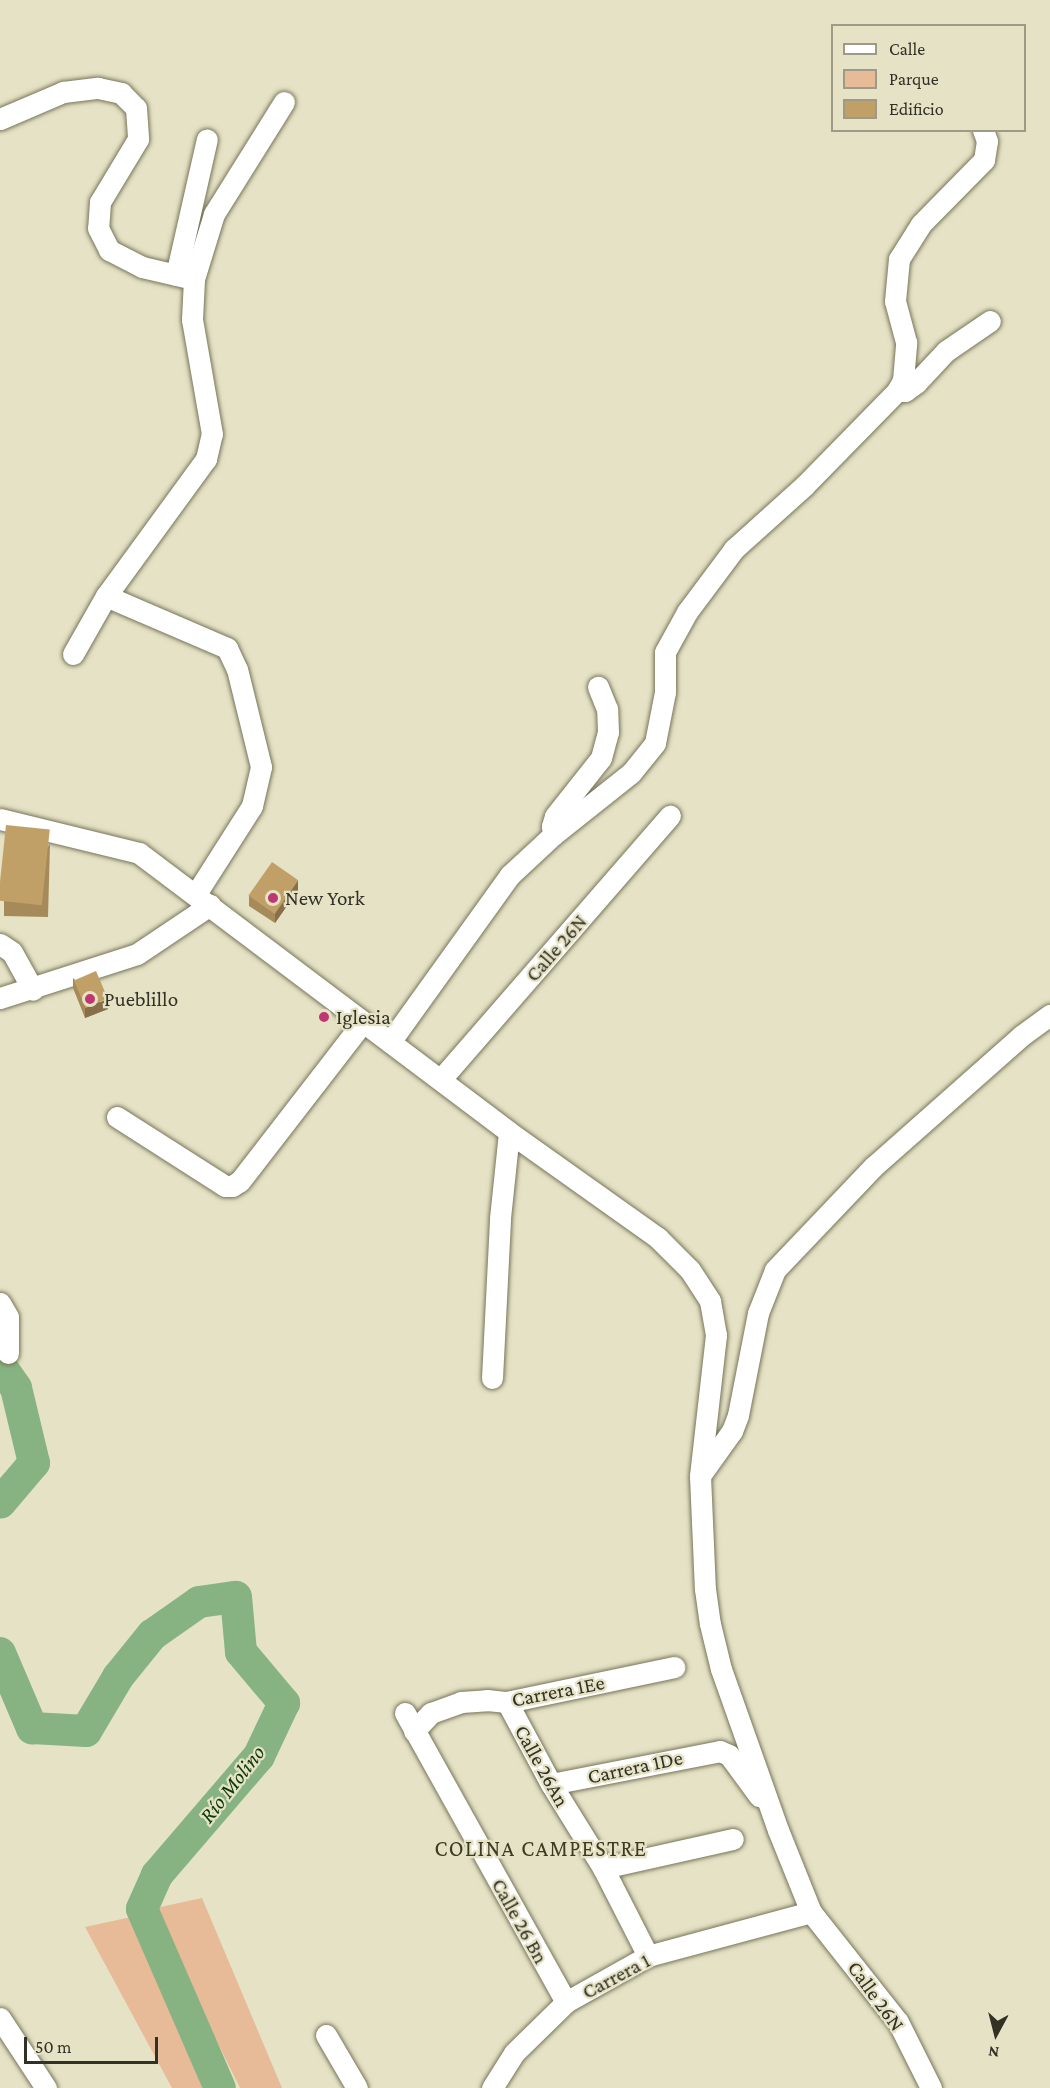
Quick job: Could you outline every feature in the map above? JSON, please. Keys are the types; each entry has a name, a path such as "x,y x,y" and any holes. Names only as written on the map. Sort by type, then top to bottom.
{"street":[{"path":"0,118 63,92 98,88 121,93 136,108 138,139 100,202 98,228 109,250 142,267 185,277"},
{"path":"185,277 214,214 284,102"},
{"path":"390,1042 510,875 553,835 631,773 655,743 665,692 666,652 687,612 734,549 804,486 897,391 903,380 906,342 895,302 899,259 921,224 984,160 987,141 984,132"},
{"path":"73,654 106,596 206,459 212,434 185,277 207,138"},
{"path":"897,391 905,391 916,383 946,351 990,321"},
{"path":"0,998 33,990 137,954 203,899 252,806 261,767 237,669 227,648 106,596"},
{"path":"553,835 552,826 555,816 601,758 608,732 607,709 598,687"},
{"name":"Calle 26N","path":"441,1079 670,816"},
{"path":"0,819 139,853 203,899 509,1132 658,1238 690,1270 710,1301 716,1335 699,1476 705,1589 710,1624 721,1669 774,1816"},
{"path":"0,944 12,952 33,990"},
{"path":"699,1476 735,1423 752,1354 758,1313 775,1270 873,1167 1021,1036 1050,1015"},
{"path":"117,1117 225,1186 231,1186 240,1181 363,1022"},
{"path":"492,1378 500,1218 509,1132"},
{"path":"0,1303 8,1317 8,1353"},
{"name":"Carrera 1Ee","path":"410,1722 461,1701 507,1702 674,1667"},
{"name":"Calle 26An","path":"507,1702 551,1784 603,1868 648,1956"},
{"name":"Calle 26 Bn","path":"410,1722 566,2002"},
{"name":"Carrera 1De","path":"551,1784 720,1751 729,1755 774,1816"},
{"name":"Calle 26N","path":"774,1816 811,1912 898,2022 931,2088"},
{"path":"603,1868 733,1839"},
{"name":"Carrera 1","path":"492,2088 514,2053 566,2002 648,1956 811,1912"},
{"path":"0,2018 46,2088"},
{"path":"326,2035 357,2088"}],"green space":[{"path":"202,1898 282,2088 240,2088 151,1909"},
{"path":"136,1916 216,2088 172,2088 85,1927"}],"building":[{"path":"6,825 50,830 42,905 0,901"},
{"name":"New York","path":"272,862 298,880 275,914 248,896"},
{"path":"96,971 108,999 86,1008 74,980"}],"waterway":[{"name":"Río Molino","path":"0,1365 16,1388 34,1463 0,1503"},
{"name":"Río Molino","path":"0,1653 32,1728 86,1731 118,1677 152,1635 199,1602 236,1597 241,1652 284,1703 259,1756 157,1875 142,1909 220,2088"}],"place":[{"name":"New York","path":"273,898"},
{"name":"Pueblillo","path":"90,999"},
{"name":"Iglesia","path":"324,1017"}],"district":[{"name":"COLINA CAMPESTRE","path":"541,1849"}]}
